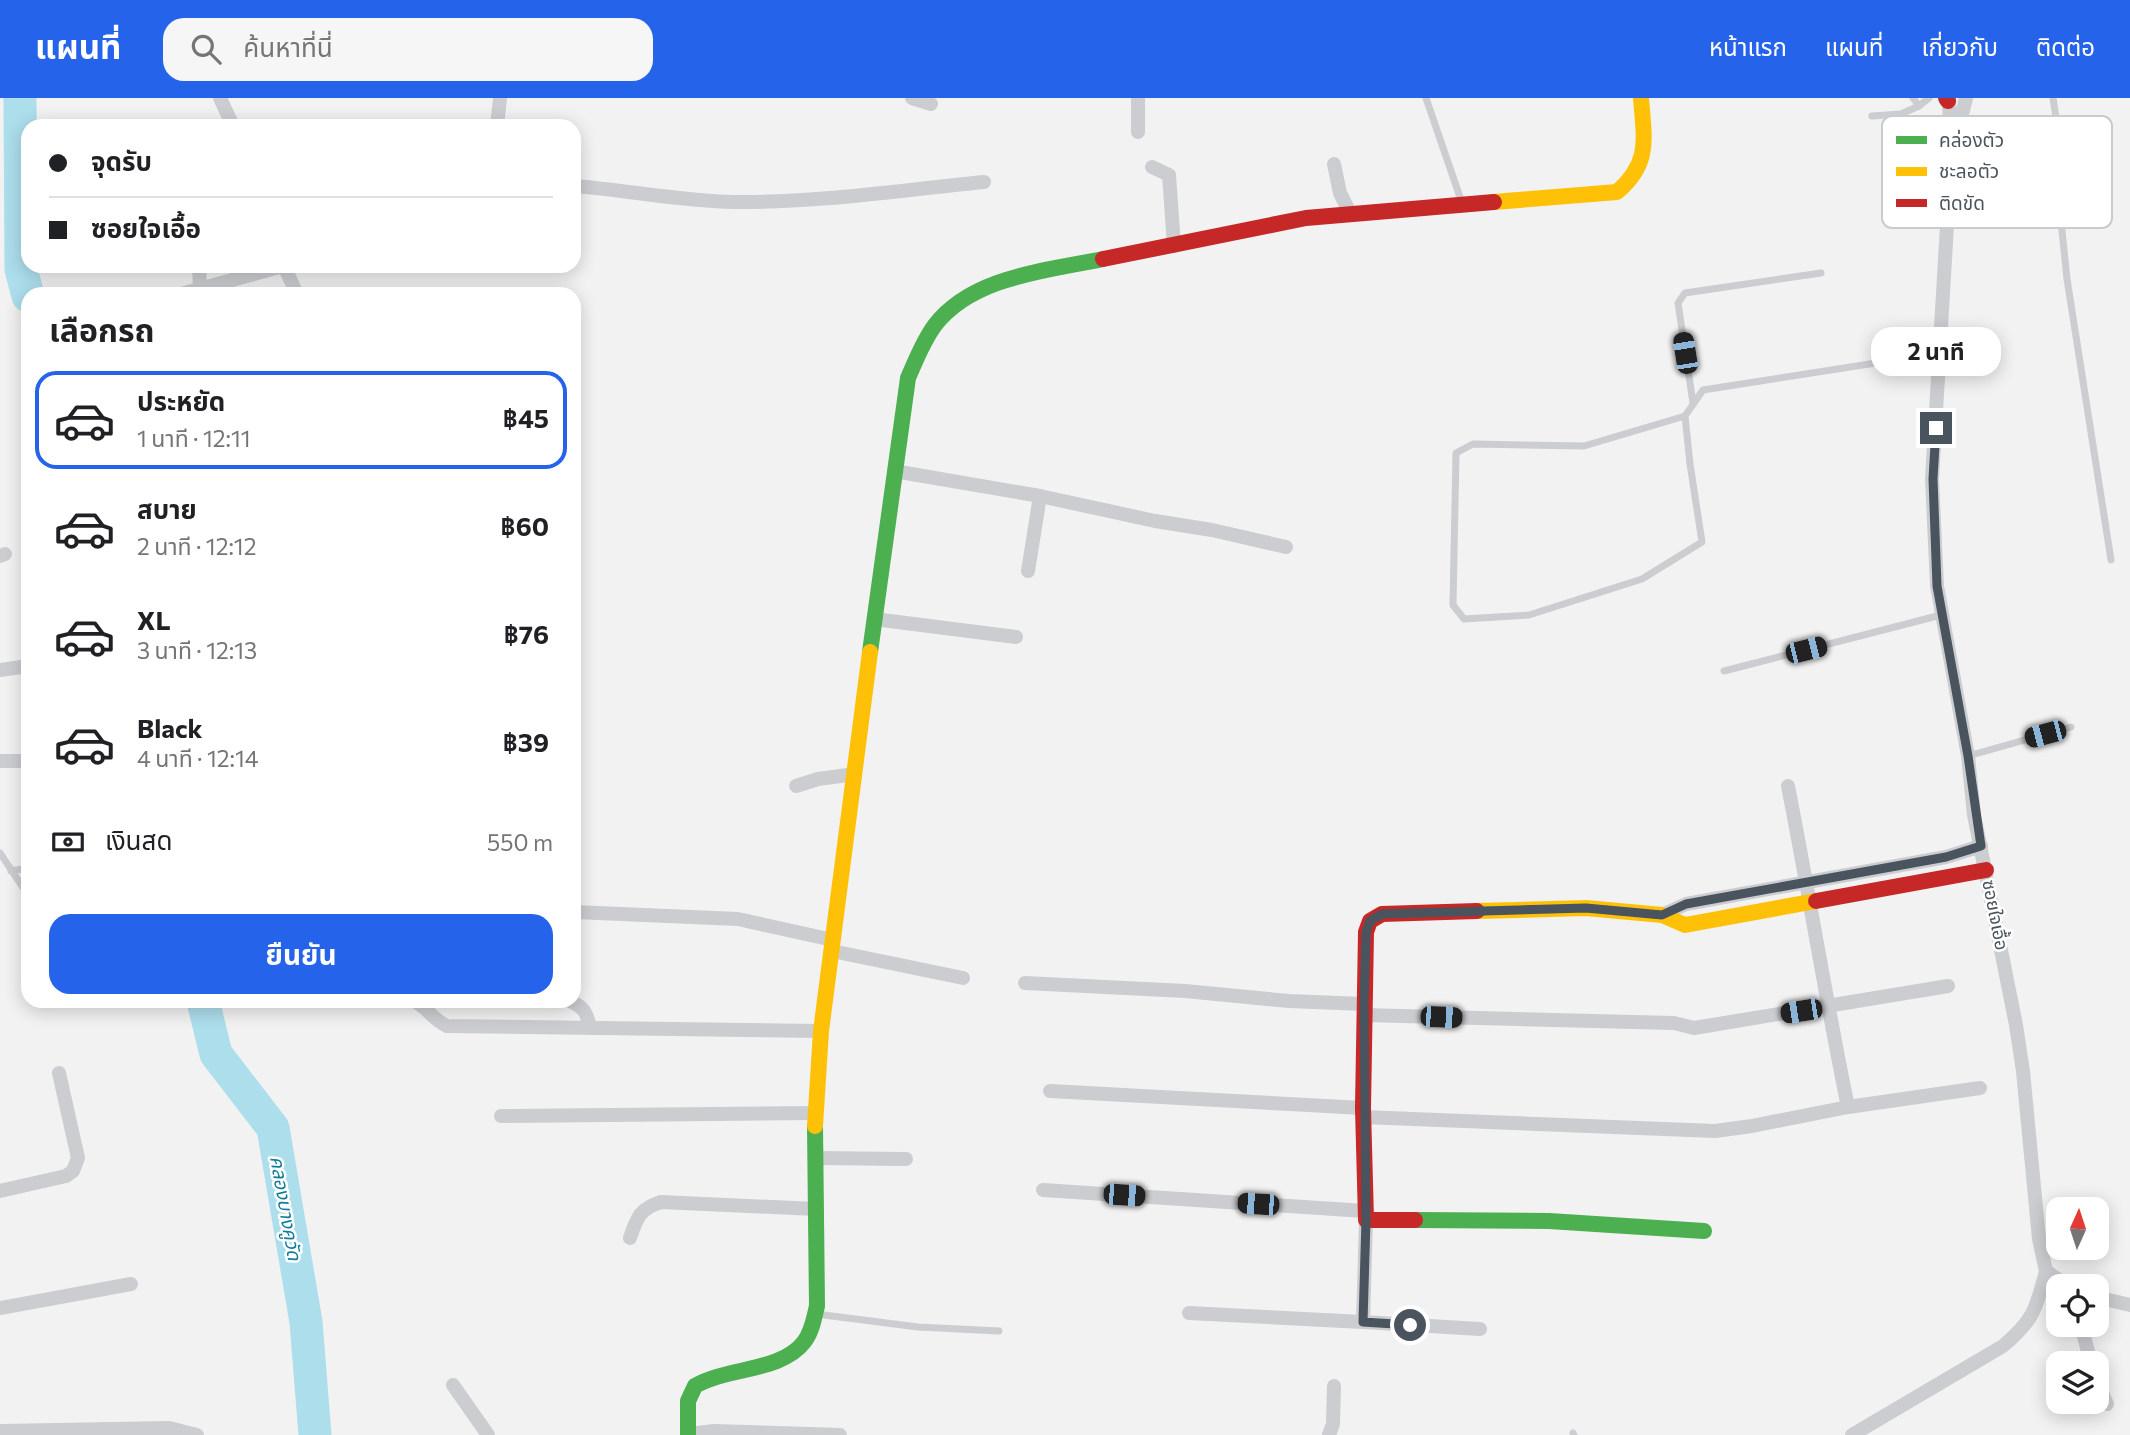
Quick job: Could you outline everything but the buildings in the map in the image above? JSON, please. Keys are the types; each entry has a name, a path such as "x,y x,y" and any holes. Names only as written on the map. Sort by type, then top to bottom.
{"street":[{"path":"220,98 230,119"},
{"path":"498,119 500,98"},
{"path":"912,98 931,104"},
{"path":"1138,98 1138,132"},
{"path":"840,1435 714,1431 687,1435 689,1396 694,1387 704,1380 772,1364 790,1355 803,1343 815,1314 816,1113 821,1031 894,471 908,379 921,345 936,323 960,300 984,288 1017,277 1306,218 1617,192 1630,183 1641,170 1644,152 1641,98"},
{"path":"1962,116 1966,98"},
{"path":"1334,164 1339,193 1350,213"},
{"path":"1152,167 1170,175 1174,246"},
{"path":"581,187 734,202 827,198 984,182"},
{"name":"ซอยใจเอื้อ","path":"1947,228 1933,479 1935,562 1941,615 2023,1072 2039,1239 2046,1271"},
{"path":"206,287 250,273"},
{"path":"894,471 1040,496 1286,547"},
{"path":"1028,571 1040,496"},
{"path":"874,619 1016,637"},
{"path":"0,670 21,667"},
{"path":"0,761 21,761"},
{"path":"796,786 818,779 855,774"},
{"path":"1788,786 1848,1107"},
{"path":"1662,915 1686,904 1946,857 1981,846"},
{"path":"1363,1322 1366,1215 1364,1009 1366,932 1370,921 1382,914 1586,908 1662,915 1685,925 1986,870"},
{"path":"581,912 738,919 963,978"},
{"path":"1025,983 1185,991 1364,1009 1674,1023 1694,1028 1948,986"},
{"path":"581,1006 587,1015 590,1028"},
{"path":"425,1008 438,1022 447,1026 821,1031"},
{"path":"0,1191 66,1176 77,1164 60,1073"},
{"path":"1050,1091 1363,1112 1715,1131 1848,1107 1980,1088"},
{"path":"501,1116 816,1113"},
{"path":"816,1158 906,1159"},
{"path":"1043,1190 1366,1215 1549,1221 1704,1231"},
{"path":"631,1238 641,1213 647,1206 661,1202 816,1209"},
{"path":"1852,1435 2003,1346 2022,1330 2032,1317 2046,1271 2050,1274"},
{"path":"0,1308 131,1283"},
{"path":"2109,1300 2130,1305"},
{"path":"1189,1313 1480,1329"},
{"path":"453,1385 488,1435"},
{"path":"1329,1435 1333,1424 1334,1386"},
{"path":"0,1431 169,1428 197,1435"}],"lane":[{"path":"1426,98 1462,204"},
{"path":"1913,98 1919,106"},
{"path":"1872,116 1901,114 1929,98"},
{"path":"2053,98 2056,116"},
{"path":"2062,228 2067,279 2110,560"},
{"path":"1693,404 1678,303 1685,293 1821,273"},
{"path":"1685,416 1584,446 1473,444 1457,453 1453,605 1464,619 1529,615 1642,579 1702,542 1685,416 1703,390 1941,352"},
{"path":"1724,671 1941,615"},
{"path":"1968,756 2071,727"},
{"path":"0,853 21,885"},
{"path":"11,871 21,869"},
{"path":"815,1314 918,1327 999,1331"}],"waterway":[{"name":"คลองบางคูวัด","path":"20,98 21,269"},
{"name":"คลองบางคูวัด","path":"22,273 26,287"},
{"name":"คลองบางคูวัด","path":"205,1008 216,1054 273,1128 306,1322 315,1435"}],"traffic: fast":[{"path":"870,652 908,378 927,338 935,325 951,309 990,286 1035,272 1103,259"},
{"path":"688,1435 688,1401 695,1386 722,1375 782,1359 804,1342 811,1329 817,1306 815,1126"},
{"path":"1415,1220 1549,1221 1704,1231"}],"traffic: slow":[{"path":"1494,202 1617,192 1636,171 1643,150 1641,98"},
{"path":"815,1126 821,1031 870,652"},
{"path":"1477,911 1586,908 1662,915 1685,925 1816,901"}],"traffic: jam":[{"path":"1103,259 1306,218 1494,202"},
{"path":"1816,901 1986,870"},
{"path":"1415,1220 1366,1220 1363,1108 1366,932 1370,921 1382,914 1477,911"}],"route":[{"path":"1410,1325 1363,1322 1366,1220 1364,1004 1366,932 1370,921 1382,914 1586,908 1662,915 1686,904 1946,857 1981,846 1974,815 1968,756 1937,586 1933,479 1936,428"}]}
